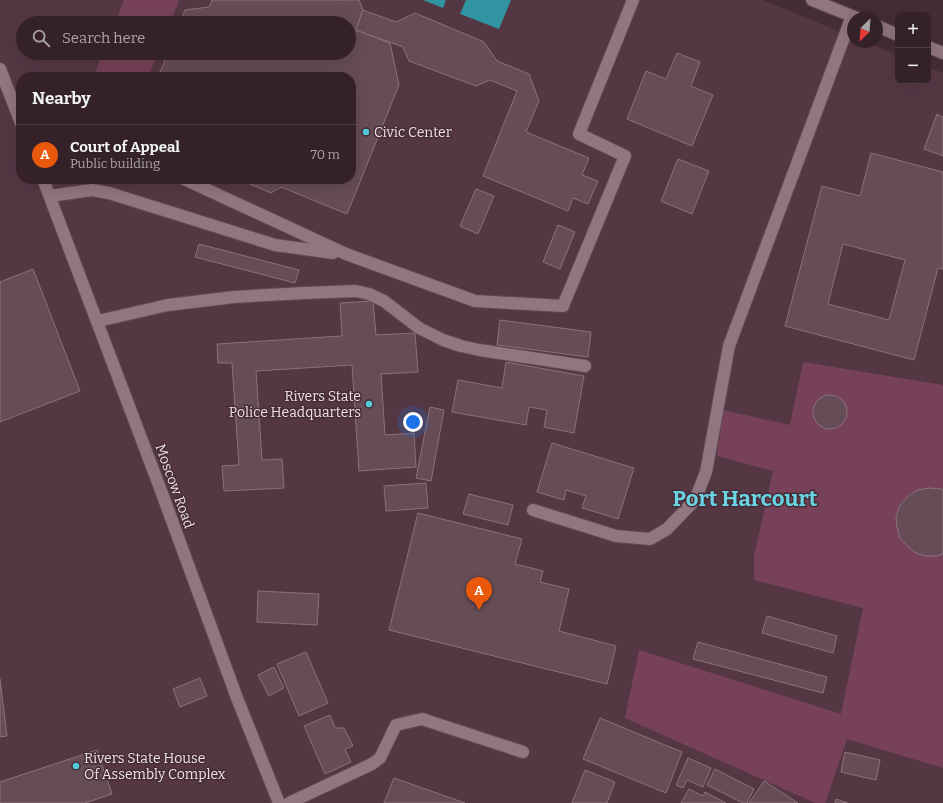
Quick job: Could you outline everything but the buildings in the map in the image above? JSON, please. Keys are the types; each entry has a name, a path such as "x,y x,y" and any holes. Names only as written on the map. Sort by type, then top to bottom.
{"street":[{"path":"195,184 346,254 475,301 564,306 625,156 579,134 633,0"},
{"path":"812,0 847,14"},
{"path":"883,29 895,34"},
{"path":"533,510 616,536 650,539 667,528 695,500 706,472 729,346 847,35"},
{"path":"930,48 943,53"},
{"path":"0,69 16,110"},
{"name":"Moscow Road","path":"45,184 98,321 237,698 279,803"},
{"path":"50,196 92,190 103,192 275,245 346,254"},
{"path":"98,321 168,305 234,297 356,291 369,294 384,301 419,328 443,340 461,346 585,366"},
{"path":"289,803 372,764 380,758 396,725 422,720 523,752"}],"shaded area":[{"path":"0,0 762,0 847,35 847,48 881,48 895,54 895,84 931,84 931,68 943,73 943,803 0,803"},
{"path":"124,0 179,1 173,16 118,16"},
{"path":"100,60 155,60 150,72 95,72"},
{"path":"803,362 943,385 943,768 847,739 825,803 815,803 625,718 639,650 841,714 863,608 754,580 754,556 773,471 717,456 723,410 790,425"}],"water":[{"path":"423,0 446,0 443,8"},
{"path":"466,0 511,0 499,29 460,14"}],"place":[{"name":"Civic Center","path":"366,132"},
{"name":"Rivers State Police Headquarters","path":"369,404"},
{"name":"Court of Appeal","path":"479,610"},
{"name":"Rivers State House Of Assembly Complex","path":"76,766"}],"district":[{"name":"Port Harcourt","path":"745,498"}]}
